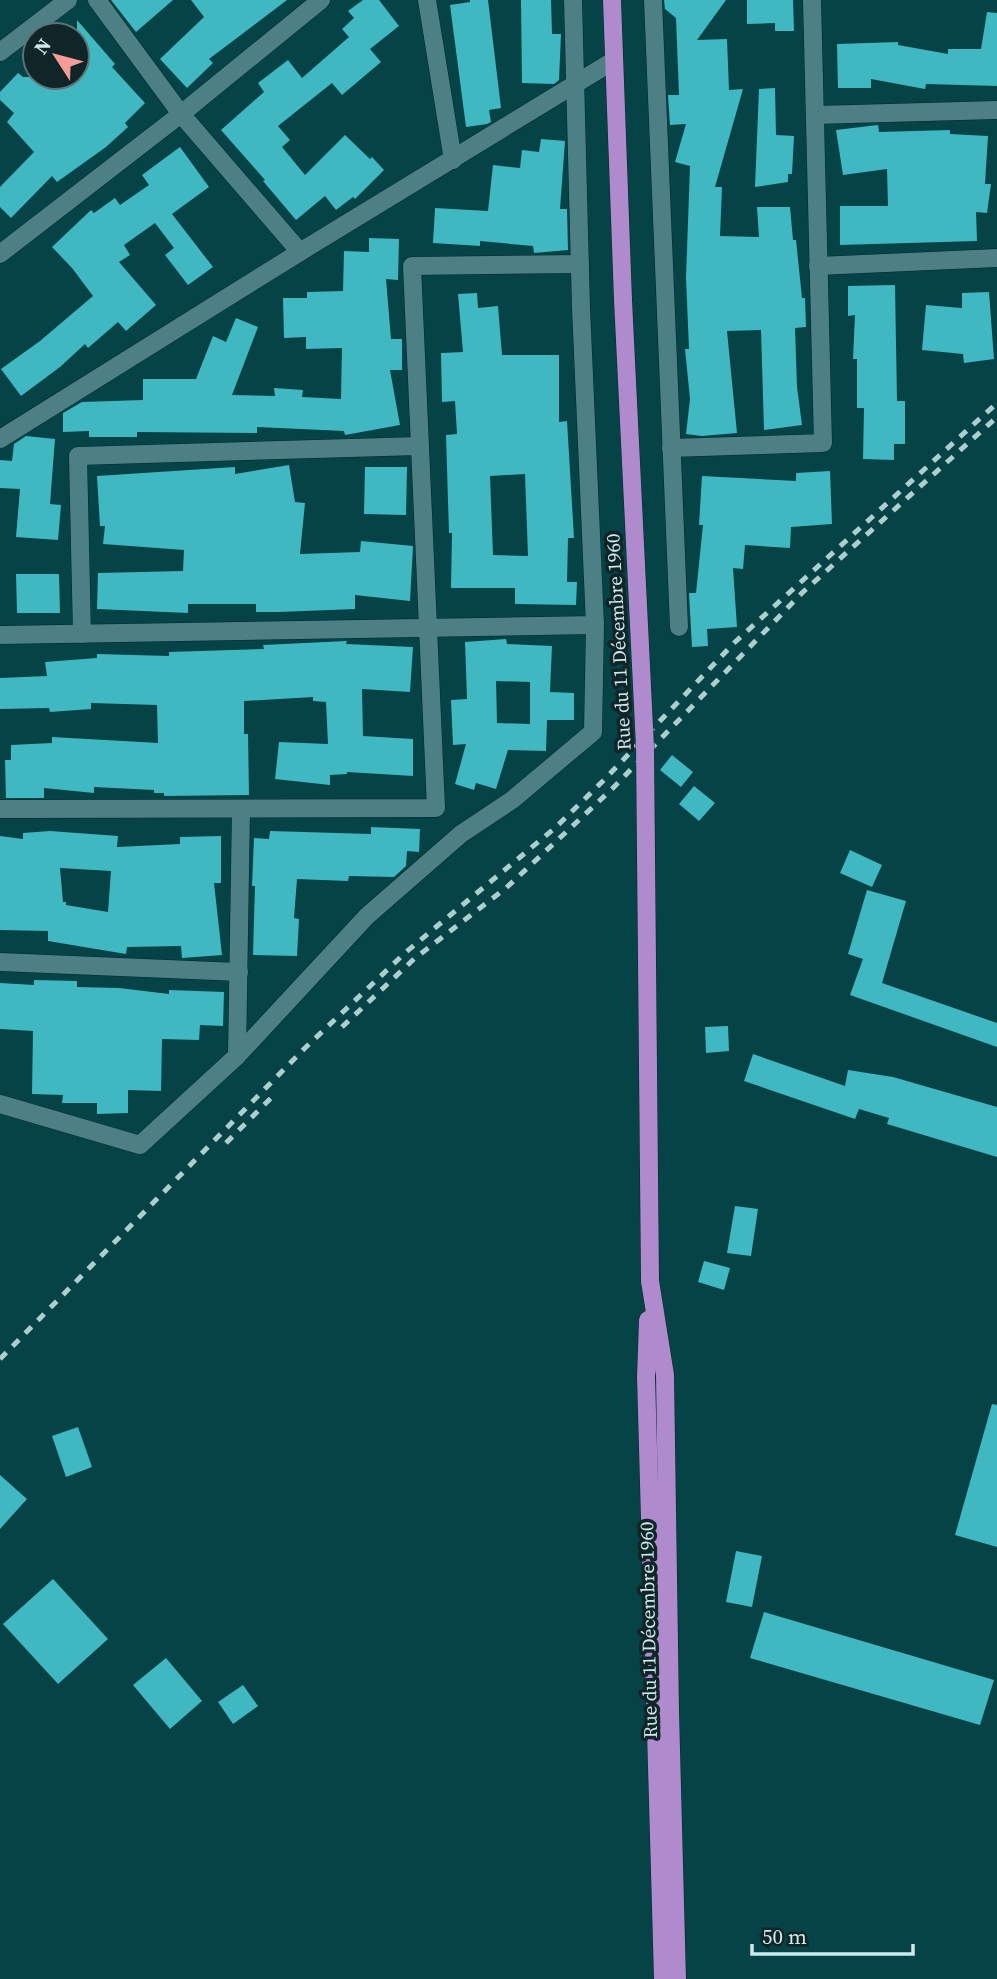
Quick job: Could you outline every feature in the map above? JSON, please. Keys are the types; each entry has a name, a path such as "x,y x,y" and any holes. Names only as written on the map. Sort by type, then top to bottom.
{"main road":[{"name":"Rue du 11 Décembre 1960","path":"612,0 623,300 645,747 650,1282 646,1377 663,1979"},
{"name":"Rue du 11 Décembre 1960","path":"650,1282 665,1375 677,1979"}],"street":[{"path":"0,52 68,0"},
{"path":"97,0 181,114 300,252"},
{"path":"0,254 181,114 321,0"},
{"path":"427,0 453,160"},
{"path":"0,1104 140,1146 237,1056 367,916 461,834 512,800 593,732 595,625 580,264 573,0"},
{"path":"653,0 678,627"},
{"path":"671,448 823,443 812,0"},
{"path":"1,437 613,61"},
{"path":"815,115 997,110"},
{"path":"818,266 997,258"},
{"path":"0,809 436,808 412,266 580,264"},
{"path":"82,634 78,456 419,446"},
{"path":"0,635 595,625"},
{"path":"237,1056 241,809"},
{"path":"0,962 239,972"}],"building":[{"path":"111,0 173,0 136,32"},
{"path":"191,0 287,0 209,59 213,63 187,88 160,59 204,17"},
{"path":"363,0 379,0 399,26 370,49 381,62 342,95 332,83 278,126 290,140 282,147 305,175 345,135 384,170 355,199 353,197 336,210 325,196 296,220 221,130 264,92 258,83 288,60 302,78 349,37 342,29 354,18 348,11"},
{"path":"470,0 488,0 501,108 489,110 491,122 466,127 450,5"},
{"path":"521,0 551,0 552,34 561,34 559,80 554,84 522,83"},
{"path":"664,0 726,0 697,40 727,39 729,90 743,89 715,187 722,187 720,236 759,237 757,207 790,207 802,298 805,298 806,327 795,328 797,387 802,425 764,430 761,330 727,331 737,433 702,436 686,434 690,399 685,349 689,349 686,278 690,166 675,162 686,124 670,125 668,95 679,95 676,18 665,9"},
{"path":"747,0 793,0 794,31 775,31 775,23 747,24"},
{"path":"987,12 997,13 997,86 926,84 925,89 871,79 871,88 838,88 837,44 898,42 898,45 948,54 948,49 981,49"},
{"path":"91,36 115,64 112,67 145,103 125,123 128,127 106,147 57,182 52,176 11,218 0,207 0,187 34,152 7,122 14,113 0,100 0,92 18,73 21,75 21,91 91,91"},
{"path":"775,88 776,135 794,136 792,174 788,174 788,182 755,187 759,89"},
{"path":"878,125 879,132 950,130 950,134 988,136 985,184 991,184 987,213 976,212 977,241 840,245 840,206 888,206 887,169 843,175 836,130"},
{"path":"541,139 565,141 560,209 567,209 568,250 534,253 533,246 480,241 480,246 433,243 435,208 488,211 493,165 520,168 522,150 539,152"},
{"path":"180,147 209,187 172,214 213,267 188,285 165,255 174,248 155,223 124,245 130,255 119,262 156,305 126,331 118,322 88,348 85,344 21,396 1,369 40,341 93,296 52,247 91,210 94,213 115,198 120,205 149,185 142,175"},
{"path":"369,238 399,239 398,280 386,279 391,339 402,339 402,370 390,370 400,425 345,435 344,431 257,427 257,433 137,432 137,437 89,437 89,431 63,432 63,413 82,402 143,400 143,379 196,379 213,336 226,342 236,318 258,327 232,395 275,396 274,388 303,390 302,397 341,399 342,348 306,349 306,337 284,338 283,298 307,298 307,292 343,291 344,251 369,252"},
{"path":"895,285 897,401 905,401 905,444 894,444 894,460 863,459 864,408 857,408 857,359 853,359 855,315 848,316 848,286"},
{"path":"989,292 994,359 964,363 963,354 922,350 926,305 962,308 962,293"},
{"path":"477,293 478,308 498,306 502,355 559,355 559,422 567,421 574,538 568,538 567,582 577,582 576,605 515,604 515,588 451,588 452,533 449,533 446,435 457,434 455,401 442,402 441,353 463,352 458,294","holes":["525,474 528,556 493,555 490,476"]},
{"path":"26,436 55,439 50,504 61,505 58,540 16,537 20,489 0,488 0,460 12,461 14,444"},
{"path":"289,465 295,502 305,503 300,554 360,552 361,541 413,546 410,601 355,595 355,609 279,612 256,612 256,604 188,604 188,613 97,609 98,573 183,571 184,550 103,544 105,526 100,526 97,476 235,467 235,474"},
{"path":"365,467 407,467 406,515 364,514"},
{"path":"830,471 832,524 791,527 790,548 745,545 743,569 733,568 737,627 707,629 708,646 692,647 689,593 696,593 703,525 699,525 702,476 796,481 796,473"},
{"path":"16,574 59,574 60,613 17,613"},
{"path":"506,639 507,644 552,646 550,692 574,693 574,720 547,720 546,751 508,750 496,789 476,783 474,790 455,784 466,744 453,745 451,700 467,699 465,642","holes":["496,681 530,682 530,724 497,723"]},
{"path":"347,641 346,644 413,647 410,692 362,689 363,736 413,739 413,776 347,772 330,775 330,785 275,779 279,742 328,744 326,702 313,701 313,697 244,701 244,734 248,734 249,795 164,796 164,793 154,793 154,790 94,787 94,793 44,788 44,798 6,798 5,760 11,760 11,745 52,743 52,737 158,743 157,705 91,703 91,709 50,712 49,708 0,709 0,678 47,676 45,662 97,658 97,654 169,656 169,652 264,649 263,645"},
{"path":"672,755 693,772 681,787 660,770"},
{"path":"694,786 715,803 699,821 679,804"},
{"path":"371,827 420,829 419,852 407,851 406,866 394,877 349,876 348,881 297,879 294,918 299,919 297,956 253,955 254,838 269,839 270,831 371,834"},
{"path":"50,831 118,836 117,847 180,844 180,837 221,836 221,883 214,883 222,955 182,958 181,946 127,947 126,954 48,941 48,931 0,930 0,836 23,839 23,833","holes":["60,868 111,871 108,912 66,905 66,902 63,902"]},
{"path":"850,850 882,865 872,887 840,873"},
{"path":"867,890 906,901 882,983 997,1023 997,1047 850,995 863,959 848,954"},
{"path":"34,980 77,981 77,987 119,988 169,994 169,990 224,992 223,1026 200,1025 199,1040 162,1039 161,1091 128,1090 128,1113 97,1114 97,1103 62,1103 63,1095 32,1094 33,1031 0,1029 0,983 34,985"},
{"path":"728,1026 729,1051 706,1053 705,1027"},
{"path":"753,1054 845,1086 848,1070 893,1077 997,1107 997,1157 887,1124 889,1118 859,1109 855,1119 744,1081"},
{"path":"735,1206 758,1209 751,1256 727,1253"},
{"path":"704,1261 730,1268 724,1290 698,1282"},
{"path":"992,1404 997,1405 997,1547 955,1535"},
{"path":"78,1427 92,1467 66,1477 52,1436"},
{"path":"0,1475 27,1499 0,1529"},
{"path":"736,1551 762,1556 752,1607 726,1602"},
{"path":"53,1579 108,1639 58,1684 3,1624"},
{"path":"764,1612 994,1680 980,1725 750,1658"},
{"path":"166,1658 202,1701 170,1729 133,1685"},
{"path":"243,1685 258,1706 233,1724 218,1702"}],"railway":[{"path":"0,1359 305,1048 406,952 555,828 734,643 997,403"},
{"path":"342,1027 414,959 506,888 564,834 613,788 803,592 997,417"},
{"path":"226,1143 273,1096"}]}
